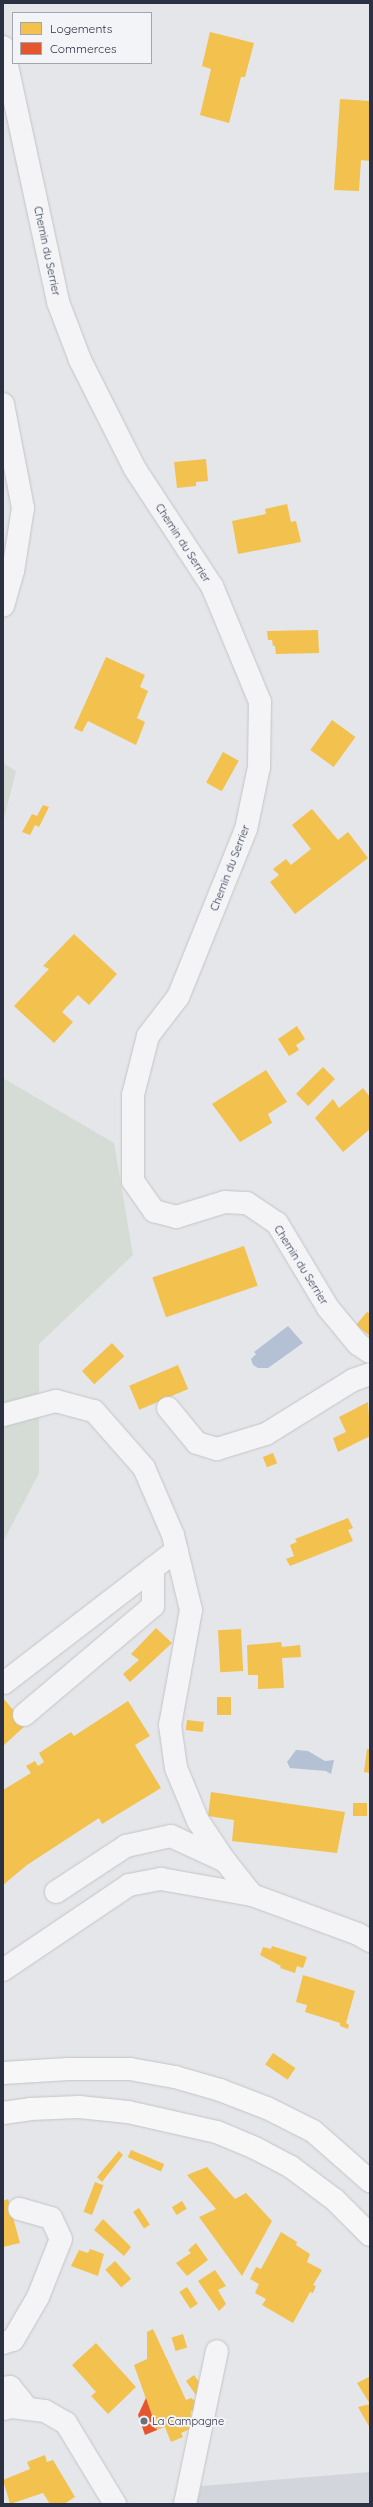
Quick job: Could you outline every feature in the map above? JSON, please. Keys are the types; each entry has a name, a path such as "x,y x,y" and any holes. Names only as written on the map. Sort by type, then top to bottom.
{"main road":[{"path":"3,2073 68,2069 130,2069 175,2077 220,2090 267,2108 312,2131 370,2181"},
{"path":"3,2113 37,2108 100,2109 128,2112 217,2132 256,2148 291,2167 335,2200 370,2235"}],"street":[{"name":"Chemin du Serrier","path":"3,47 58,302 80,360 136,469 212,586 260,702 258,767 246,829 178,997 148,1036 133,1095 133,1181 154,1211 176,1217 225,1202 247,1203 277,1223 328,1308 358,1344 370,1352"},
{"path":"3,404 23,508 13,572 3,606"},
{"path":"168,1408 197,1443 217,1449 266,1434 354,1380 370,1374"},
{"path":"3,1415 56,1401 94,1411 144,1468 174,1535 191,1610 170,1725 176,1768 198,1821 225,1861 252,1895"},
{"path":"4,1683 177,1550"},
{"path":"24,1715 154,1606 153,1568"},
{"path":"56,1892 126,1846 171,1836 225,1861"},
{"path":"3,1970 129,1885 161,1879 252,1895 358,1934 370,1941"},
{"path":"3,2343 14,2340 34,2303 61,2239 51,2218 19,2209"},
{"path":"185,2504 217,2351"},
{"path":"3,2388 10,2387 27,2408"},
{"path":"3,2409 12,2406 45,2411 66,2423 115,2504"}],"shaded area":[{"path":"3,763 16,771 3,822"},
{"path":"3,1078 114,1143 133,1255 39,1344 39,1473 3,1542"},
{"path":"370,2472 370,2504 197,2504 201,2486"}],"water":[{"path":"288,1326 303,1343 268,1368 258,1368 253,1365 251,1359 256,1354 254,1352"},
{"path":"296,1750 308,1751 325,1761 334,1760 331,1774 326,1771 290,1768 287,1762"}],"building: Logements":[{"path":"210,32 254,43 245,77 241,77 229,123 200,115 211,69 202,66"},
{"path":"340,99 370,101 370,161 361,160 359,191 334,190"},
{"path":"206,459 208,481 196,482 196,486 177,488 174,462"},
{"path":"287,504 291,522 296,521 301,542 238,554 232,521 266,514 265,509"},
{"path":"318,630 319,653 276,654 275,646 273,646 272,640 268,640 267,631"},
{"path":"106,657 145,675 140,687 148,691 137,718 145,722 136,745 88,721 82,732 74,728"},
{"path":"332,720 355,737 334,767 310,750"},
{"path":"223,752 239,761 222,791 206,783"},
{"path":"43,805 49,807 39,827 35,825 30,835 22,832 32,814 37,816"},
{"path":"312,809 338,840 348,832 368,858 295,914 270,882 279,875 273,869 286,859 291,865 311,849 292,825"},
{"path":"74,934 117,974 89,1005 78,995 62,1012 73,1022 54,1043 14,1006 49,969 43,966"},
{"path":"297,1026 305,1039 296,1045 299,1050 289,1056 278,1039"},
{"path":"323,1067 335,1079 308,1106 296,1094"},
{"path":"266,1070 287,1102 268,1114 272,1123 240,1142 212,1104"},
{"path":"363,1088 370,1097 370,1129 343,1152 315,1118 333,1099 339,1108"},
{"path":"244,1246 258,1286 166,1317 152,1278"},
{"path":"367,1312 370,1314 370,1336 356,1325"},
{"path":"112,1343 124,1356 94,1384 82,1371"},
{"path":"178,1365 188,1389 139,1410 129,1386"},
{"path":"368,1402 370,1436 338,1452 333,1438 346,1432 339,1417"},
{"path":"273,1453 277,1463 267,1467 263,1457"},
{"path":"348,1518 353,1528 348,1530 353,1541 290,1566 286,1559 294,1556 290,1545 297,1542 295,1539"},
{"path":"156,1628 172,1643 130,1682 123,1674 139,1660 131,1654"},
{"path":"241,1629 243,1671 220,1672 218,1630"},
{"path":"281,1642 282,1647 300,1645 301,1657 282,1658 284,1688 258,1689 258,1675 248,1675 247,1645"},
{"path":"217,1697 231,1697 231,1715 217,1715"},
{"path":"3,1698 26,1725 3,1746"},
{"path":"128,1701 150,1736 135,1745 161,1788 102,1824 99,1818 27,1865 3,1885 3,1790 31,1773 26,1766 35,1761 38,1766 44,1762 39,1753 71,1732 74,1736"},
{"path":"187,1720 204,1722 203,1732 186,1730"},
{"path":"367,1749 370,1749 370,1773 364,1772"},
{"path":"211,1792 345,1812 337,1853 232,1841 234,1820 208,1816"},
{"path":"353,1803 367,1803 367,1816 353,1816"},
{"path":"272,1946 307,1957 303,1968 297,1966 295,1973 280,1968 281,1966 260,1955 263,1947 271,1949"},
{"path":"303,1975 355,1991 346,2023 349,2025 348,2029 340,2026 340,2023 305,2012 307,2005 296,2002"},
{"path":"273,2053 295,2068 288,2080 265,2065"},
{"path":"131,2150 164,2164 161,2171 128,2157"},
{"path":"119,2151 123,2155 102,2182 97,2177"},
{"path":"207,2167 235,2199 246,2193 272,2221 242,2276 199,2217 216,2209 187,2175"},
{"path":"95,2182 103,2185 92,2215 84,2212"},
{"path":"8,2199 20,2243 3,2247 3,2201"},
{"path":"182,2201 187,2209 177,2215 172,2207"},
{"path":"139,2208 150,2225 144,2229 133,2212"},
{"path":"103,2219 131,2247 124,2256 94,2230"},
{"path":"281,2232 297,2242 296,2245 310,2254 307,2262 322,2270 313,2285 316,2286 313,2293 310,2292 293,2323 262,2305 266,2299 255,2293 259,2284 250,2279 256,2267 261,2269"},
{"path":"196,2243 208,2260 187,2276 176,2263 191,2253 188,2250"},
{"path":"90,2249 104,2254 98,2276 71,2266 79,2250 88,2253"},
{"path":"115,2261 131,2279 121,2288 105,2270"},
{"path":"215,2270 226,2286 218,2290 226,2304 219,2311 198,2281"},
{"path":"187,2287 198,2304 190,2309 179,2292"},
{"path":"153,2329 186,2400 191,2398 197,2402 195,2411 191,2411 190,2429 181,2433 183,2437 171,2442 165,2427 157,2430 134,2365 147,2359 147,2332"},
{"path":"183,2334 187,2347 176,2351 172,2338"},
{"path":"96,2343 136,2387 108,2414 91,2396 96,2392 72,2365"},
{"path":"194,2375 202,2386 198,2398 186,2381"},
{"path":"369,2377 370,2378 370,2404 357,2383"},
{"path":"370,2404 370,2428 358,2407"},
{"path":"45,2455 47,2462 53,2460 75,2497 64,2504 50,2504 43,2493 10,2504 3,2480 30,2469 27,2462"}],"building: Commerces":[{"path":"146,2398 157,2430 145,2435 138,2415"}],"place":[{"name":"La Campagne","path":"144,2421"}]}
